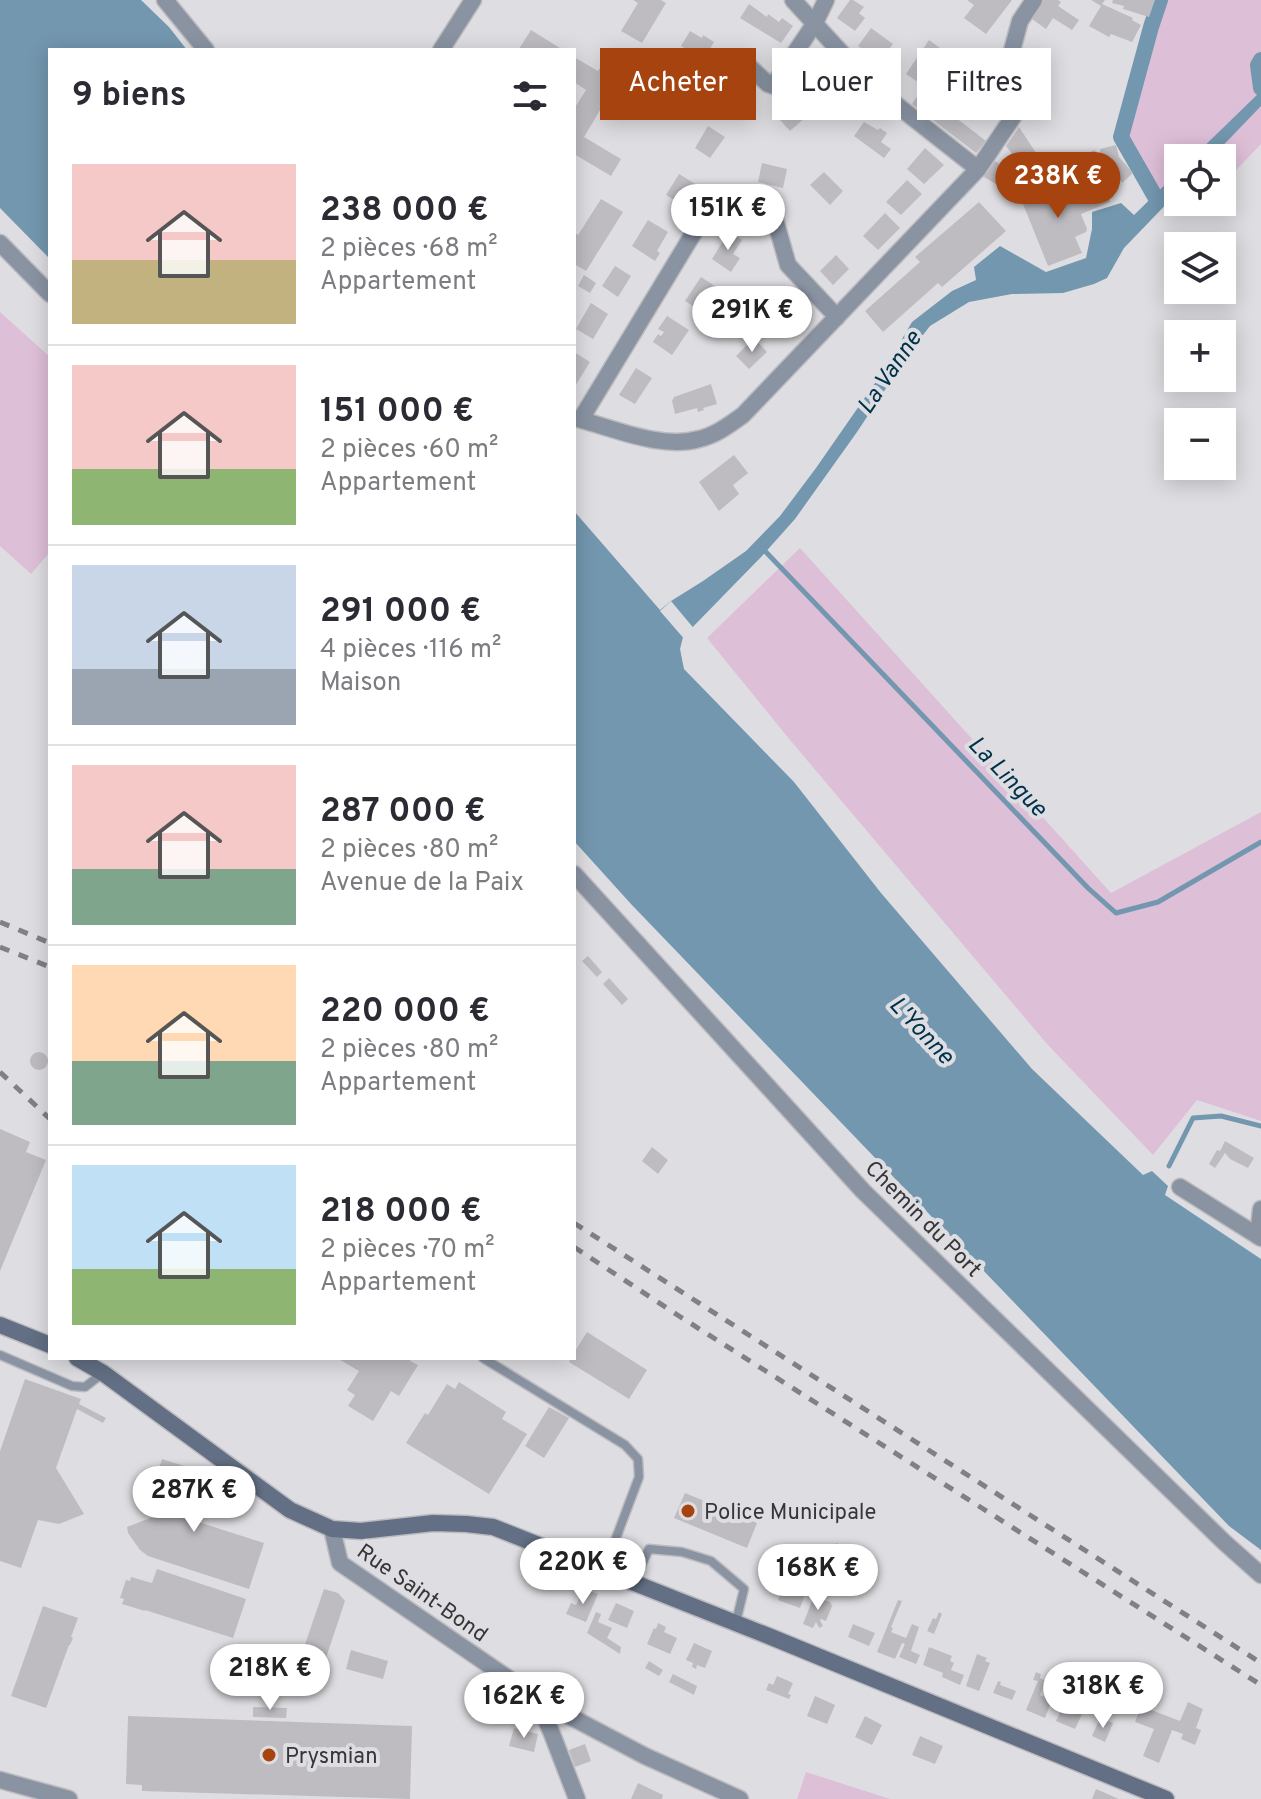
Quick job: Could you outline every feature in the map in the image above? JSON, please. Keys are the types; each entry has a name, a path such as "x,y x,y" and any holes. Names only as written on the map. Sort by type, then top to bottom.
{"main road":[{"path":"0,1325 48,1344"},
{"path":"80,1360 103,1373 290,1510 332,1529 361,1531 433,1523 493,1527 1166,1799"}],"street":[{"path":"442,48 473,0"},
{"path":"793,0 870,84 978,169"},
{"path":"756,73 774,86 815,23 826,0"},
{"path":"837,317 788,265 774,216 769,210 721,199 710,206 578,419 674,442 697,440 718,432 743,415 837,317 978,169 1013,117 1008,65 1020,21 1034,0"},
{"path":"171,2 205,48"},
{"path":"0,243 48,292"},
{"name":"Chemin du Port","path":"576,876 863,1191 1261,1575"},
{"path":"1180,1187 1260,1237 1261,1209"},
{"name":"Rue Saint-Bond","path":"332,1529 340,1563 535,1698 645,1756 740,1799"},
{"path":"535,1698 577,1799"},
{"path":"0,1780 69,1799"}],"lane":[{"path":"0,1355 72,1386 85,1387 103,1373"},
{"path":"486,1360 625,1445 638,1459 639,1477 603,1571"},
{"path":"633,1583 649,1549 682,1552 711,1561 744,1589 736,1623"}],"shaded area":[{"path":"1166,0 1261,0 1261,144 1236,170 1236,144 1164,144 1164,201 1146,198 1125,135"},
{"path":"0,312 48,355 48,554 31,574 0,546"},
{"path":"800,548 1111,893 1261,812 1261,1121 1197,1100 1153,1155 1047,1044 707,638"},
{"path":"806,1772 890,1799 797,1799"}],"water":[{"path":"0,0 141,0 185,48 48,48 48,257 0,208"},
{"path":"1261,91 1261,106 1224,144 1206,144"},
{"path":"1164,186 1164,207 1124,248 1107,278 1063,293 1012,294 969,302 930,326 795,519 683,637 680,649 684,669 794,782 881,893 1032,1069 1143,1175 1152,1171 1168,1186 1165,1195 1261,1259 1261,1550 1229,1526 576,843 576,513 660,610 746,551 780,516 882,373 912,322 952,291 976,280 974,267 1000,246 1046,272 1086,258 1092,212 1121,203 1134,215"}],"pier":[{"path":"671,601 696,631 686,641 660,611"}],"building":[{"path":"633,0 661,0 666,3 642,43 621,31 638,3"},
{"path":"850,0 864,7 859,13 865,18 855,31 837,18"},
{"path":"967,0 1012,0 986,34 964,18 974,5"},
{"path":"1043,0 1058,0 1061,2 1058,6 1079,20 1072,30 1053,18 1046,29 1032,19"},
{"path":"1091,0 1105,0 1102,4 1141,25 1132,42 1111,34 1109,37 1089,26 1101,6"},
{"path":"1113,0 1155,0 1149,17 1123,9 1124,6 1112,3"},
{"path":"749,4 767,17 768,14 779,22 782,18 793,26 781,43 740,18"},
{"path":"871,28 893,44 890,48 858,46"},
{"path":"531,30 560,48 520,48"},
{"path":"690,31 714,42 710,48 681,46"},
{"path":"929,40 940,48 924,48"},
{"path":"576,58 598,71 600,68 600,110 584,137 621,159 611,176 576,155 576,106 586,90 576,83"},
{"path":"917,58 917,82 906,74"},
{"path":"780,120 802,120 790,131"},
{"path":"933,120 959,120 986,141 976,153"},
{"path":"864,122 887,133 881,142 891,149 884,158 854,136"},
{"path":"708,126 725,137 710,158 695,148"},
{"path":"1019,127 1044,165 1028,175 1006,146"},
{"path":"1116,145 1119,157 1133,173 1122,183 1104,161 1100,163 1103,171 1083,179 1075,158 1095,150 1097,156 1101,155 1100,149"},
{"path":"925,148 944,165 924,184 907,169"},
{"path":"995,161 1008,169 996,184 984,177"},
{"path":"762,163 787,169 783,188 758,182"},
{"path":"824,172 843,191 830,205 810,185"},
{"path":"679,174 697,185 684,206 666,195"},
{"path":"907,180 922,194 901,215 886,202"},
{"path":"1052,180 1063,206 1106,189 1110,202 1081,214 1087,229 1075,237 1082,253 1048,266 1019,194"},
{"path":"601,199 623,212 586,271 576,265 576,234 578,235"},
{"path":"979,202 1006,231 942,287 938,283 883,332 865,311 920,262 915,257"},
{"path":"885,213 900,228 878,250 863,236"},
{"path":"648,220 668,232 655,261 632,246"},
{"path":"729,232 742,240 733,254 740,258 731,272 712,259"},
{"path":"836,255 849,269 833,285 820,271"},
{"path":"615,266 631,276 618,297 602,286"},
{"path":"584,275 596,283 590,293 578,286"},
{"path":"701,277 718,288 701,311 685,301"},
{"path":"591,303 608,314 593,339 576,329"},
{"path":"787,305 800,318 779,338 767,325"},
{"path":"667,316 689,330 672,355 653,342 658,334 661,336 664,332 658,329"},
{"path":"754,338 767,352 749,369 736,356"},
{"path":"576,353 590,362 576,385"},
{"path":"636,368 652,378 635,404 619,395"},
{"path":"711,384 717,404 698,412 697,408 675,414 674,397"},
{"path":"734,455 748,473 733,485 739,494 719,511 699,482"},
{"path":"588,956 602,972 597,977 582,961"},
{"path":"609,978 628,999 622,1005 603,984"},
{"path":"39,1052 48,1061 39,1070 30,1061"},
{"path":"0,1129 30,1142 26,1152 46,1160 0,1271"},
{"path":"1225,1141 1254,1158 1248,1168 1225,1153 1215,1168 1209,1164"},
{"path":"652,1147 668,1160 658,1174 642,1161"},
{"path":"587,1332 647,1370 629,1399 569,1362 576,1360 576,1350"},
{"path":"340,1360 411,1360 418,1365 399,1396 391,1391 373,1421 348,1406 355,1395 347,1390 359,1371"},
{"path":"25,1379 81,1399 79,1404 106,1418 103,1423 77,1409 56,1468 84,1514 59,1524 38,1520 21,1568 0,1561 0,1451"},
{"path":"459,1382 506,1412 502,1419 527,1434 489,1494 406,1443 447,1384 455,1389"},
{"path":"549,1407 569,1418 544,1458 525,1446"},
{"path":"162,1459 200,1471 186,1518 264,1543 249,1589 148,1556 128,1533 127,1527 166,1512 172,1493 153,1487"},
{"path":"685,1493 757,1523 747,1548 674,1518"},
{"path":"836,1543 853,1550 845,1572 827,1564 824,1571 818,1568 823,1556 829,1559"},
{"path":"529,1563 548,1572 543,1584 523,1576"},
{"path":"157,1569 246,1599 233,1638 122,1604 124,1599 120,1598 126,1580 130,1581 131,1577 152,1583"},
{"path":"786,1578 808,1587 800,1608 778,1600"},
{"path":"584,1588 598,1594 586,1622 566,1614 571,1603 576,1605"},
{"path":"324,1589 338,1593 345,1601 324,1664 301,1656"},
{"path":"814,1596 830,1602 832,1606 826,1621 820,1620 823,1626 819,1628 816,1622 813,1628 803,1624"},
{"path":"898,1600 902,1601 891,1632 906,1638 912,1624 919,1627 911,1651 920,1655 916,1664 899,1657 905,1644 902,1643 895,1659 877,1652"},
{"path":"616,1603 634,1611 627,1628 608,1620"},
{"path":"43,1606 78,1618 46,1708 11,1696"},
{"path":"596,1612 601,1614 598,1622 612,1628 607,1638 621,1647 620,1654 587,1633"},
{"path":"939,1612 942,1614 934,1634 927,1631"},
{"path":"658,1623 666,1627 664,1632 677,1638 670,1654 647,1644"},
{"path":"853,1624 875,1633 869,1646 848,1637"},
{"path":"694,1643 712,1651 705,1668 697,1665 696,1669 692,1667 693,1663 686,1660"},
{"path":"929,1647 952,1656 950,1661 954,1663 951,1670 964,1675 960,1685 942,1677 943,1673 923,1665"},
{"path":"351,1650 388,1661 383,1679 346,1669"},
{"path":"977,1654 987,1658 985,1661 990,1663 979,1691 966,1686"},
{"path":"649,1661 663,1670 659,1676 645,1668"},
{"path":"1036,1672 1046,1681 1040,1695 1052,1700 1045,1718 1026,1710 1038,1681 1033,1680"},
{"path":"673,1674 697,1686 694,1695 669,1682"},
{"path":"777,1676 793,1683 789,1699 766,1690 769,1683 773,1685"},
{"path":"998,1681 1000,1685 1016,1691 1012,1700 993,1693"},
{"path":"1125,1689 1136,1694 1131,1706 1120,1701"},
{"path":"815,1696 835,1705 827,1724 807,1716"},
{"path":"1188,1702 1203,1709 1196,1728 1201,1730 1195,1745 1181,1739 1183,1734 1172,1730 1159,1763 1143,1756 1154,1729 1135,1722 1141,1706 1180,1721"},
{"path":"1064,1704 1083,1712 1075,1729 1056,1721"},
{"path":"253,1707 287,1708 286,1718 253,1717"},
{"name":"Prysmian","path":"128,1716 412,1726 410,1799 142,1791 142,1785 126,1784"},
{"path":"865,1716 882,1725 872,1745 855,1737"},
{"path":"1100,1718 1113,1723 1105,1742 1092,1736"},
{"path":"514,1728 538,1734 534,1752 509,1746"},
{"path":"920,1736 943,1746 935,1764 912,1755"},
{"path":"585,1744 591,1761 575,1767 569,1750"},
{"path":"638,1783 663,1795 662,1799 631,1799"},
{"path":"1096,1789 1119,1799 1092,1799"}],"waterway":[{"path":"1157,200 1121,137 1160,0"},
{"path":"1261,60 1258,65 1261,88"},
{"name":"La Lingue","path":"762,548 1088,888 1116,913 1158,902 1261,842"},
{"path":"1169,1166 1193,1118 1221,1116 1261,1126"}],"railway":[{"path":"0,922 48,942"},
{"path":"0,947 48,966"},
{"path":"0,1072 48,1117"},
{"path":"576,1224 1261,1663"},
{"path":"576,1248 1261,1685"}],"place":[{"name":"Police Municipale","path":"688,1511"},
{"name":"Prysmian","path":"269,1755"}],"water label":[{"name":"La Vanne","path":"889,372"},
{"name":"L'Yonne","path":"922,1030"}]}
